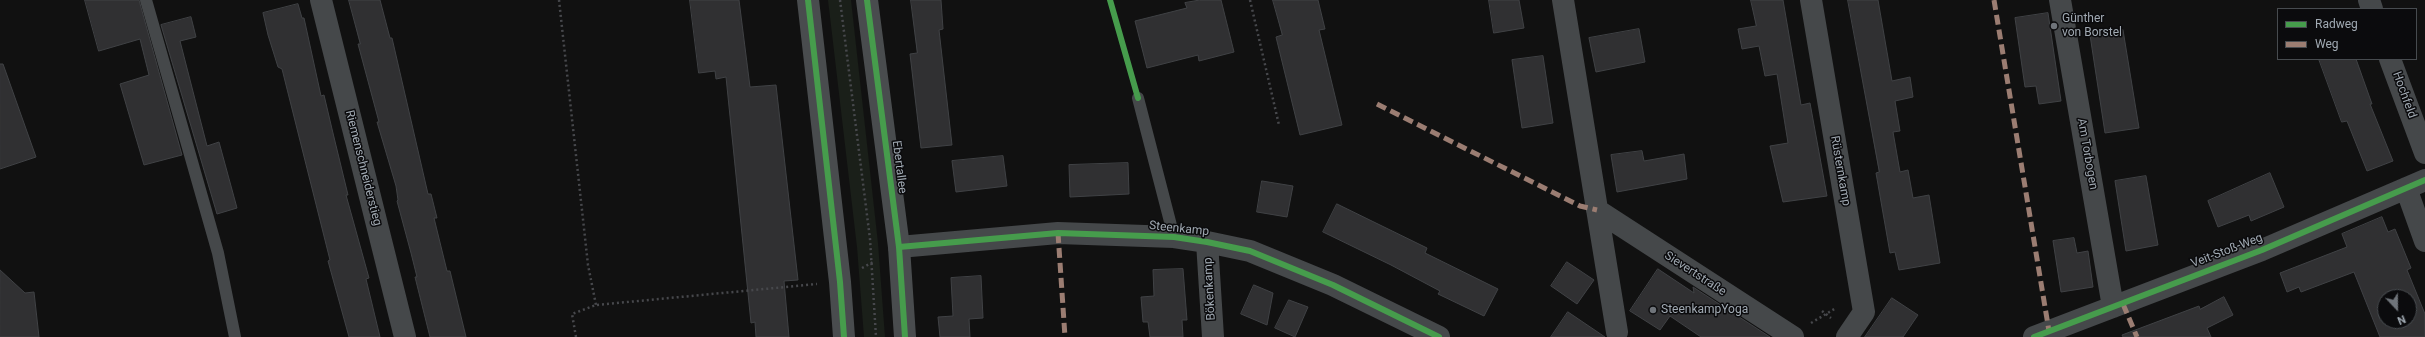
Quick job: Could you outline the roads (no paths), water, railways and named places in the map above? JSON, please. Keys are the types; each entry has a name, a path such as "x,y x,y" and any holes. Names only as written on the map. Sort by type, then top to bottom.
{"main road":[{"path":"808,0 840,282 844,337"},
{"name":"Ebertallee","path":"867,0 899,247 905,337"}],"street":[{"name":"Riemenschneiderstieg","path":"322,0 405,337"},
{"path":"1563,0 1618,335"},
{"name":"Rüsternkamp","path":"1811,0 1864,312 1847,337"},
{"name":"Am Torbogen","path":"2060,0 2113,307"},
{"name":"Hochfeld","path":"2390,60 2425,153"},
{"path":"2415,184 2425,241"},
{"name":"Veit-Stoß-Weg","path":"2034,337 2262,250 2415,184"},
{"name":"Sievertstraße","path":"1597,210 1791,336"},
{"name":"Steenkamp","path":"899,247 1058,232 1174,237 1207,242 1250,251 1333,285 1439,337"},
{"name":"Bökenkamp","path":"1207,242 1213,337"}],"lane":[{"path":"146,0 218,253 235,337"},
{"path":"1138,98 1174,237"}],"place":[{"name":"Günther von Borstel","path":"2054,26"},
{"name":"SteenkampYoga","path":"1653,310"}]}
